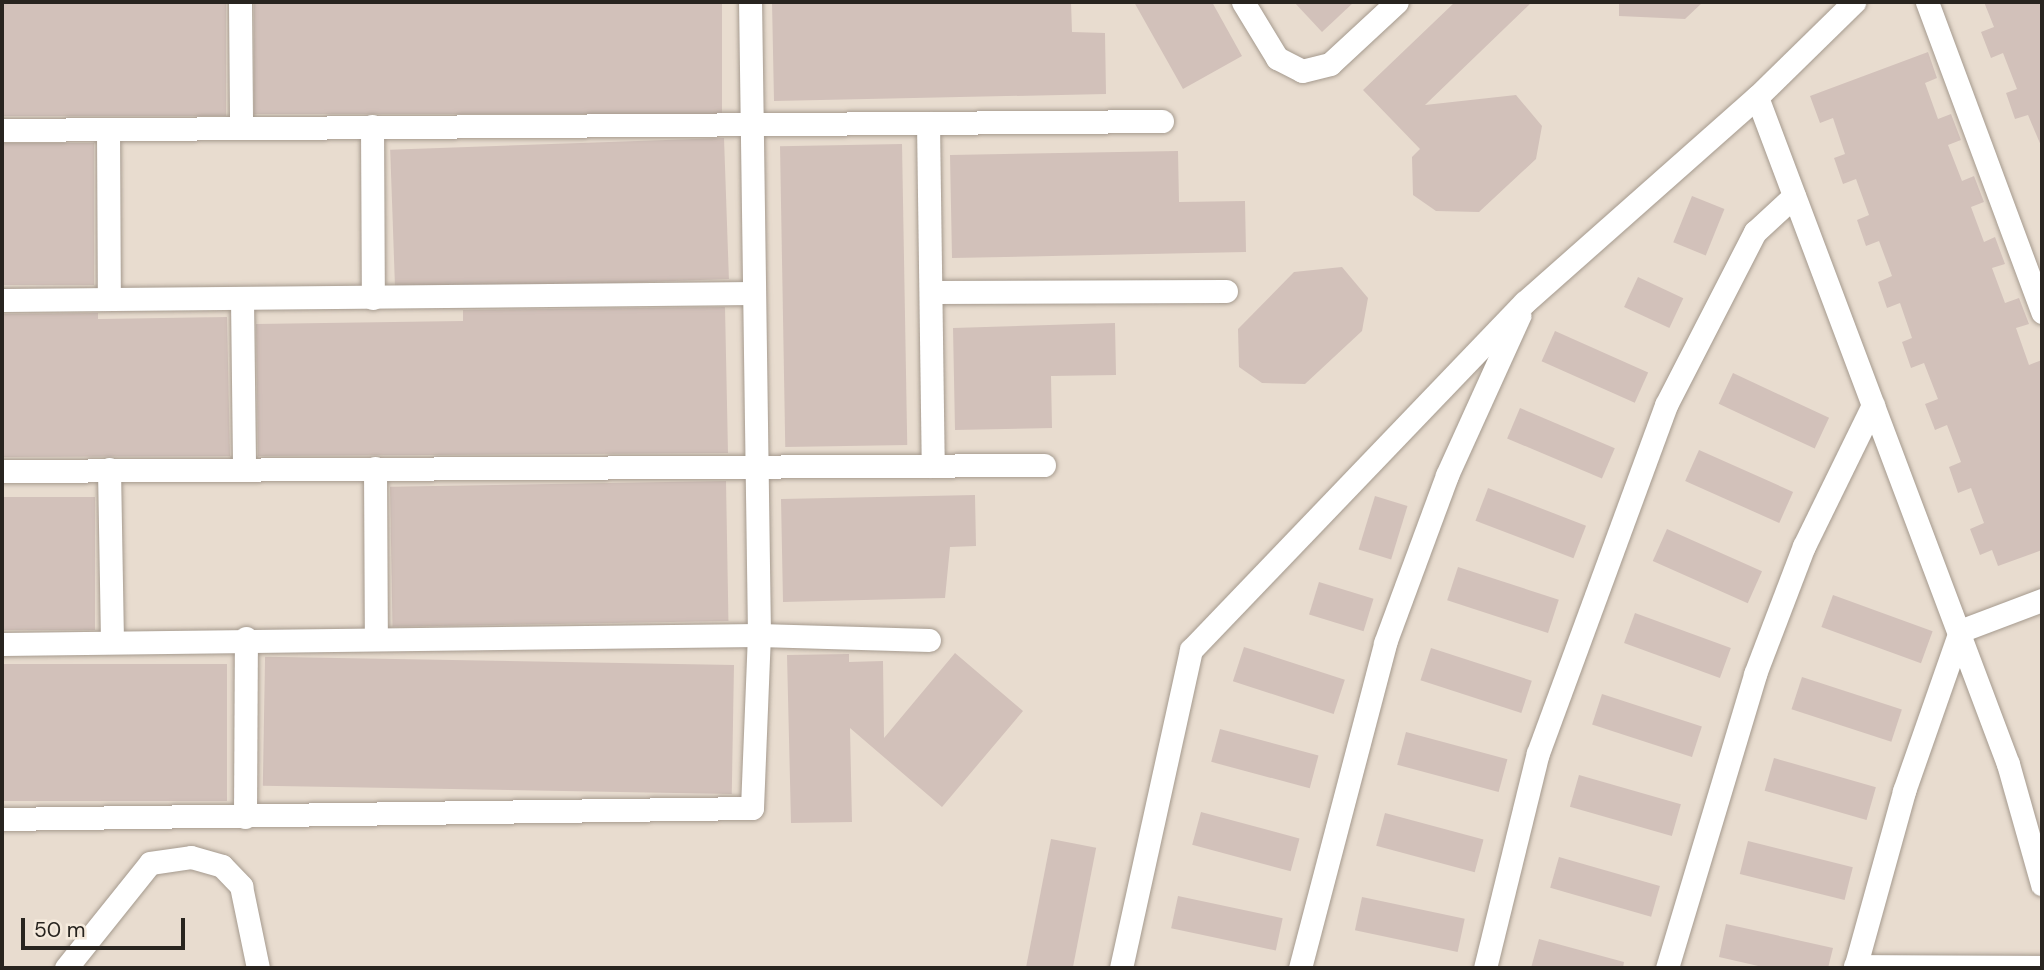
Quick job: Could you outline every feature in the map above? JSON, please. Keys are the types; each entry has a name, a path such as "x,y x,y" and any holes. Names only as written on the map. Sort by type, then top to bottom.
{"street":[{"path":"240,2 241,125"},
{"path":"2,819 746,811 756,801 759,635 750,2"},
{"path":"1243,2 1277,58 1302,71 1330,64 1397,2"},
{"path":"1121,968 1191,650 1525,302 1757,97 1854,2"},
{"path":"1927,2 2042,312"},
{"path":"1757,97 1960,631 2008,764 2042,884"},
{"path":"2,130 241,125 1162,121"},
{"path":"928,123 933,466"},
{"path":"372,126 373,298"},
{"path":"108,129 108,299"},
{"path":"1485,968 1538,752 1666,405 1755,232 1794,195"},
{"path":"932,292 1226,291"},
{"path":"2,300 754,293"},
{"path":"242,299 244,469"},
{"path":"1300,968 1385,643 1447,475 1525,302"},
{"path":"1667,968 1755,674 1804,547 1873,405"},
{"path":"2,471 755,464 1044,465"},
{"path":"375,468 376,639"},
{"path":"109,469 112,642"},
{"path":"1960,631 2042,600"},
{"path":"1960,631 1904,791 1855,967 2042,967"},
{"path":"2,644 246,638 759,635 929,640"},
{"path":"245,817 246,638"},
{"path":"66,968 150,863 191,857 222,866 241,886 258,968"}],"building":[{"path":"2,2 226,2 226,116 2,116"},
{"path":"254,2 722,2 722,114 254,114"},
{"path":"772,2 1071,2 1072,32 1105,33 1106,94 774,101"},
{"path":"1134,2 1212,2 1242,56 1183,89"},
{"path":"1294,2 1354,2 1322,32"},
{"path":"1455,2 1532,2 1425,105 1516,95 1542,126 1536,159 1479,212 1436,211 1413,195 1412,157 1420,149 1363,90"},
{"path":"1619,2 1703,2 1685,19 1619,16"},
{"path":"1984,2 2042,2 2042,148 2028,115 2015,119 2006,93 2017,89 2003,53 1991,58 1981,32 1994,27"},
{"path":"1928,52 1937,78 1925,83 1938,119 1951,114 1961,140 1948,145 1962,181 1974,176 1984,202 1971,207 1984,242 1995,237 2005,264 1992,268 2005,303 2019,298 2029,324 2016,328 2029,365 2042,360 2042,550 1998,566 1992,550 1980,555 1970,529 1984,523 1971,488 1958,493 1949,467 1961,462 1947,425 1935,430 1925,404 1938,399 1924,363 1911,368 1902,342 1912,338 1900,303 1887,308 1878,282 1892,276 1879,241 1866,246 1857,220 1869,215 1856,179 1843,184 1834,158 1845,154 1833,118 1820,123 1810,96"},
{"path":"724,138 729,279 395,291 390,150"},
{"path":"2,143 94,143 94,285 2,285"},
{"path":"902,144 907,445 785,447 780,146"},
{"path":"1178,151 1179,202 1245,201 1246,252 952,258 950,155"},
{"path":"1692,196 1724,209 1706,255 1673,242"},
{"path":"1342,267 1368,298 1362,331 1305,384 1262,383 1239,367 1238,329 1294,272"},
{"path":"1638,277 1683,298 1669,328 1624,307"},
{"path":"725,307 728,453 258,456 256,324 463,321 463,310"},
{"path":"98,313 98,319 227,317 230,456 2,457 2,314"},
{"path":"1115,323 1116,375 1051,376 1052,428 955,430 953,328"},
{"path":"1555,331 1648,372 1635,403 1542,361"},
{"path":"1733,373 1829,418 1815,449 1719,404"},
{"path":"1520,408 1615,448 1602,479 1507,438"},
{"path":"1699,450 1793,492 1779,523 1685,481"},
{"path":"726,481 728,621 392,627 390,487"},
{"path":"1488,488 1586,526 1573,558 1475,521"},
{"path":"975,495 976,546 950,547 945,598 783,602 781,499"},
{"path":"1375,496 1408,506 1391,559 1359,550"},
{"path":"2,497 95,497 95,630 2,630"},
{"path":"1667,529 1762,571 1748,603 1653,561"},
{"path":"1458,567 1559,600 1548,633 1447,600"},
{"path":"1319,582 1374,599 1364,631 1309,615"},
{"path":"1833,595 1933,631 1921,663 1821,627"},
{"path":"1635,613 1731,648 1720,678 1624,643"},
{"path":"1244,647 1345,680 1334,714 1233,681"},
{"path":"1431,648 1532,681 1521,713 1420,680"},
{"path":"955,653 1023,711 942,807 850,728 852,822 791,823 787,655 849,654 849,662 883,661 884,738"},
{"path":"265,657 734,665 732,794 263,786"},
{"path":"2,664 227,664 227,801 2,801"},
{"path":"1802,677 1902,709 1891,742 1791,709"},
{"path":"1602,694 1702,726 1692,757 1592,724"},
{"path":"1220,729 1319,755 1310,788 1211,762"},
{"path":"1406,732 1507,759 1499,792 1397,765"},
{"path":"1774,758 1876,787 1867,820 1765,791"},
{"path":"1579,775 1681,804 1672,836 1570,807"},
{"path":"1201,812 1300,838 1291,871 1192,845"},
{"path":"1385,813 1484,839 1475,872 1376,846"},
{"path":"1051,839 1096,848 1073,968 1026,968"},
{"path":"1748,841 1853,867 1845,900 1740,874"},
{"path":"1559,857 1660,886 1651,917 1550,888"},
{"path":"1178,896 1283,918 1276,951 1171,928"},
{"path":"1362,897 1465,919 1458,952 1355,930"},
{"path":"1726,924 1833,948 1828,968 1767,968 1719,957"},
{"path":"1539,939 1624,962 1623,968 1531,968"}]}
